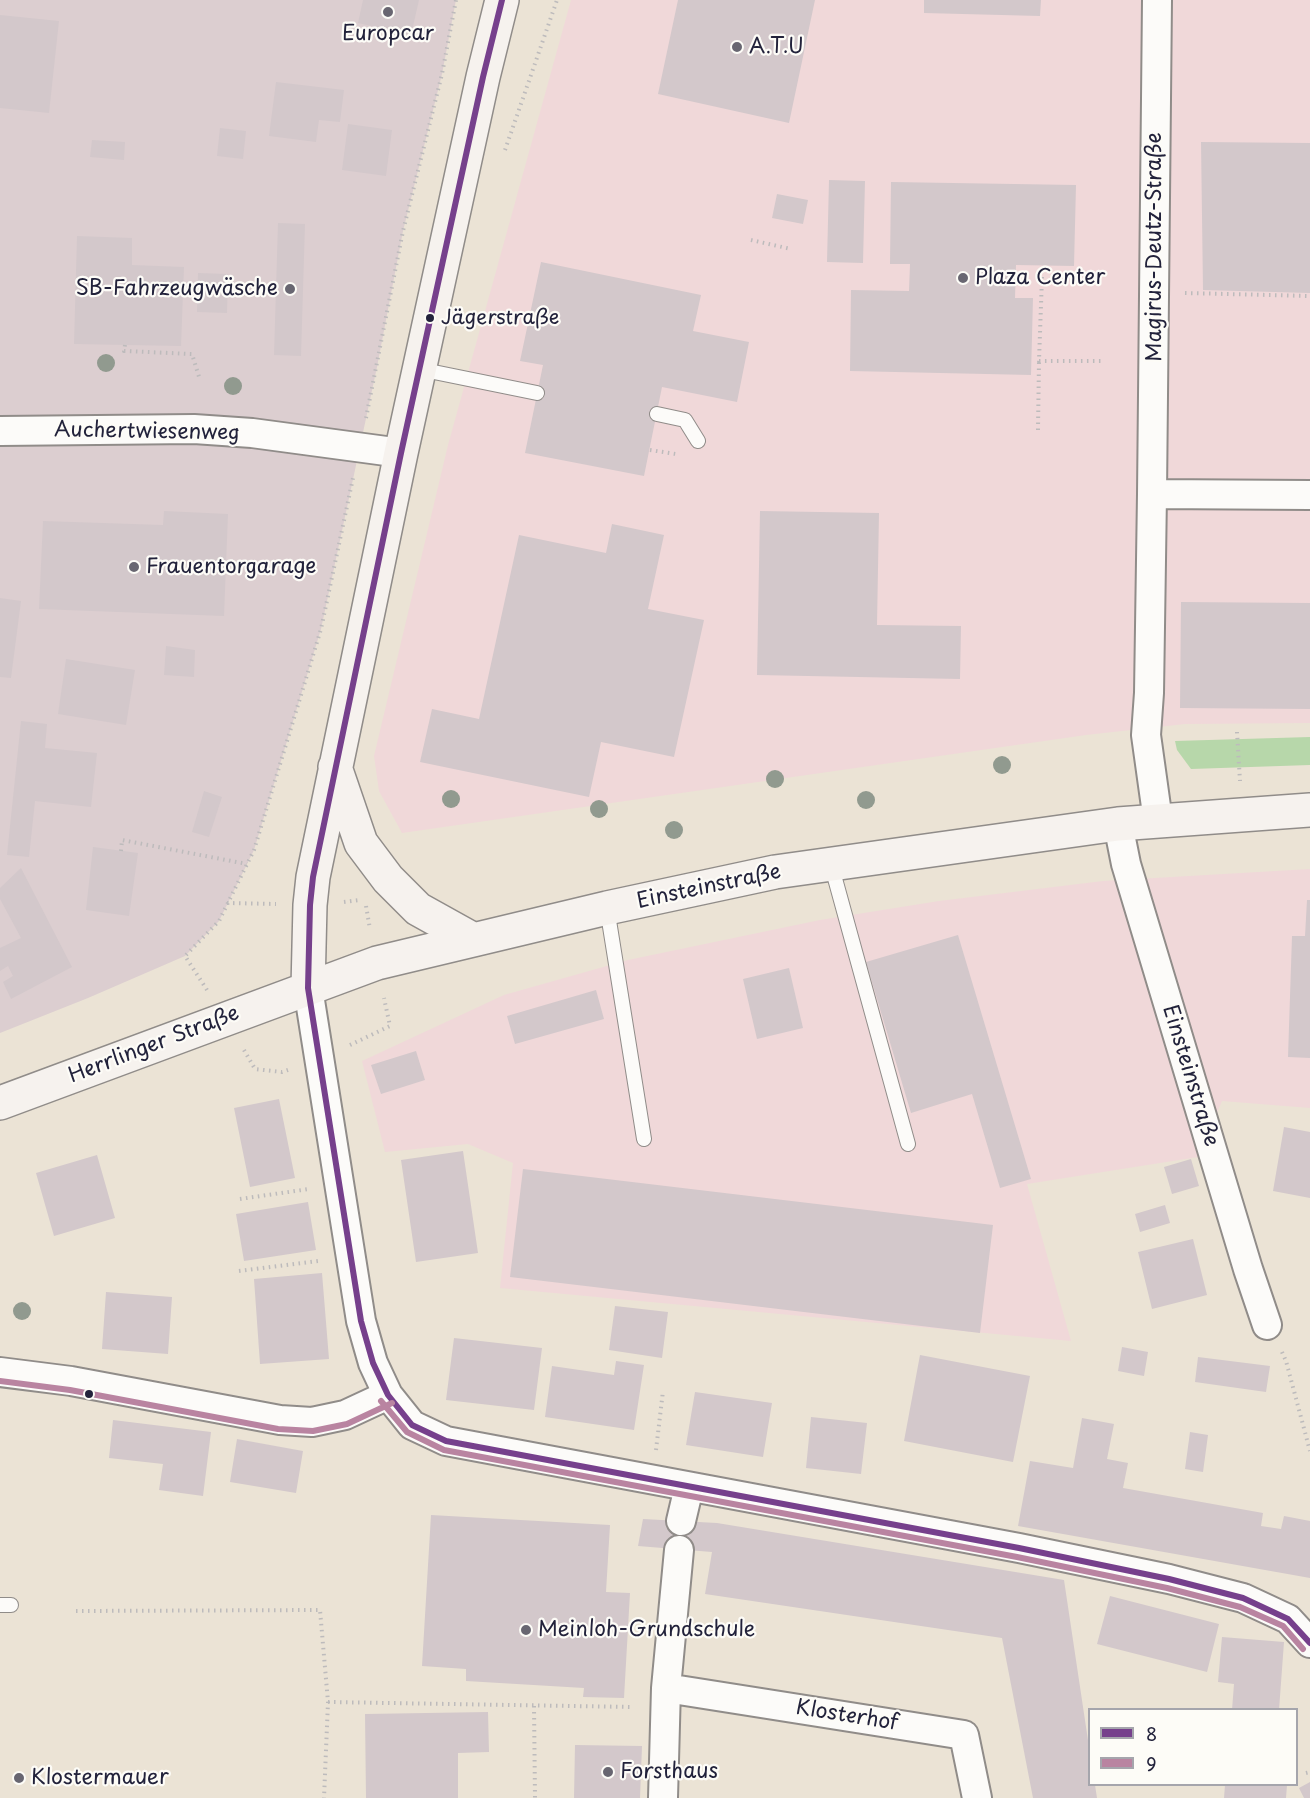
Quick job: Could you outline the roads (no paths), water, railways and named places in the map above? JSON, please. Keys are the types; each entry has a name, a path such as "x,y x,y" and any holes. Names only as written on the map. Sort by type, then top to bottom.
{"street":[{"path":"502,0 401,453 335,767 313,877 310,905 309,988 361,1322 373,1362 388,1395 412,1425 446,1442 1019,1548 1169,1579 1299,1615 1310,1643"},
{"name":"Magirus-Deutz-Straße","path":"1157,0 1152,494 1149,693 1146,735 1158,821"},
{"name":"Auchertwiesenweg","path":"0,430 194,429 252,433 401,453"},
{"path":"1152,494 1310,495"},
{"path":"335,767 361,843 388,879 418,909 472,939"},
{"name":"Einsteinstraße","path":"309,988 376,963 472,939 775,872 1118,824 1310,810"},
{"name":"Einsteinstraße","path":"1118,824 1126,864 1267,1325"},
{"name":"Herrlinger Straße","path":"0,1103 309,988"},
{"path":"0,1371 71,1381 280,1420 312,1422 345,1415 388,1395"},
{"path":"681,1521 689,1487"},
{"path":"663,1798 666,1698 679,1550"},
{"name":"Klosterhof","path":"666,1698 964,1735 976,1792"}],"lane":[{"path":"419,369 537,393"},
{"path":"657,414 685,420 698,441"},
{"path":"831,864 908,1144"},
{"path":"607,908 644,1139"}],"place":[{"name":"Europcar","path":"388,12"},
{"name":"A.T.U","path":"737,47"},
{"name":"Plaza Center","path":"963,278"},
{"name":"SB-Fahrzeugwäsche","path":"290,289"},
{"name":"Jägerstraße","path":"430,318"},
{"name":"Frauentorgarage","path":"134,567"},
{"name":"Meinloh-Grundschule","path":"526,1630"},
{"name":"Forsthaus","path":"608,1772"},
{"name":"Klostermauer","path":"19,1778"}]}
